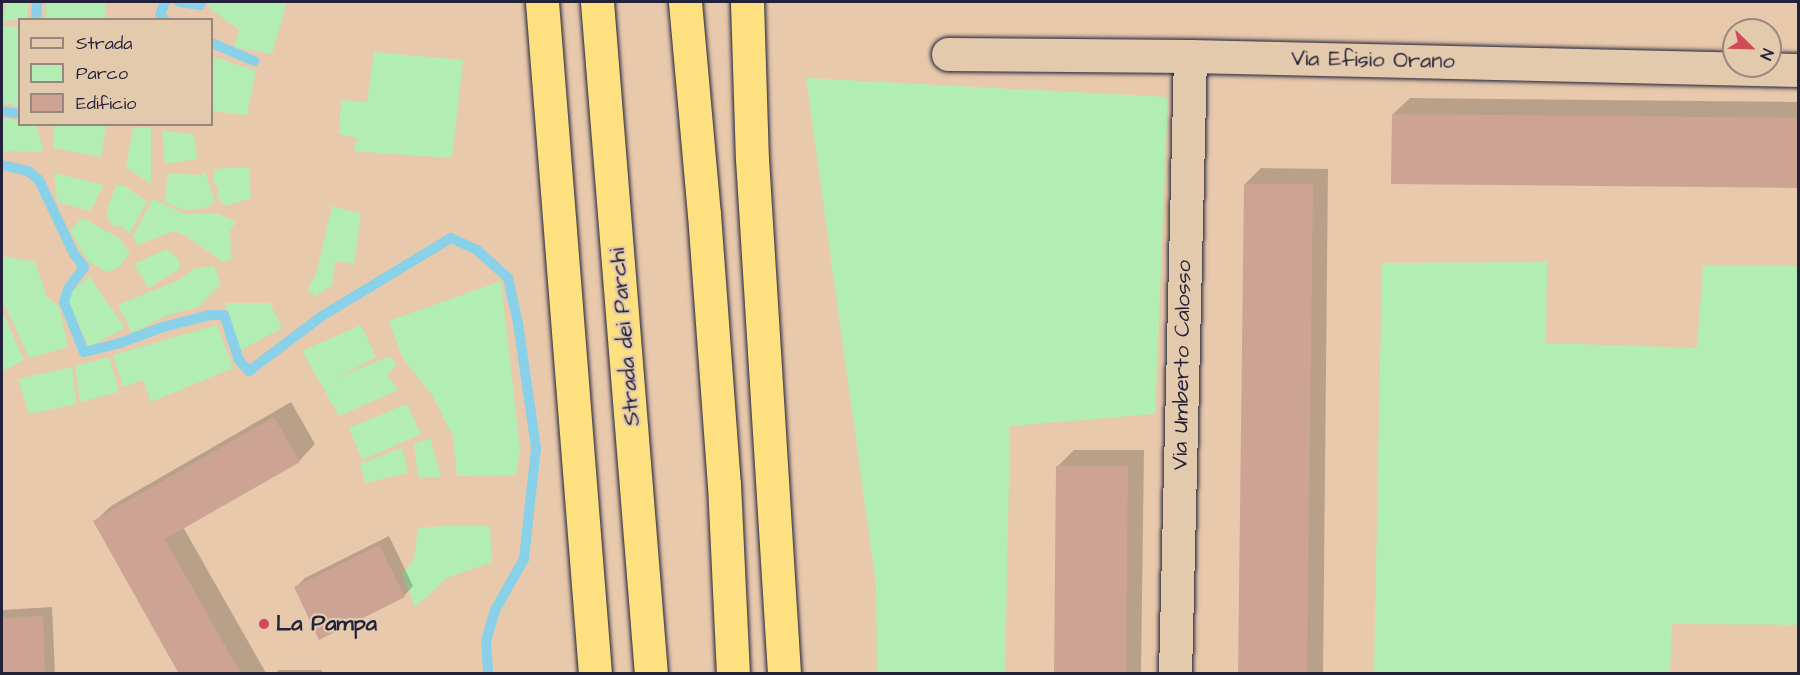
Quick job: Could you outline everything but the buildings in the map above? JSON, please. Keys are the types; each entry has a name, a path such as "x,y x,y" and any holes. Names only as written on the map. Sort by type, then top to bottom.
{"highway":[{"path":"542,2 595,674"},
{"name":"Strada dei Parchi","path":"597,2 651,671"},
{"path":"685,2 705,226 727,526 733,665"},
{"path":"747,2 752,159 784,674"}],"street":[{"name":"Via Efisio Orano","path":"948,54 1190,56 1798,70"},
{"name":"Via Umberto Calosso","path":"1175,674 1190,56"}],"green space":[{"path":"7,2 29,2 27,18 2,21"},
{"path":"46,2 106,3 105,18 46,18"},
{"path":"210,2 287,2 272,54 234,47 239,30 208,7"},
{"path":"2,26 18,27 18,107 2,102"},
{"path":"374,52 463,60 452,158 353,151 358,138 339,134 341,100 367,102"},
{"path":"213,56 256,71 247,115 213,111"},
{"path":"806,78 1168,97 1155,414 1010,426 1005,673 877,673 876,585"},
{"path":"2,118 18,121 18,126 36,126 44,152 2,151"},
{"path":"54,126 106,126 101,157 53,148"},
{"path":"151,127 151,184 126,167 133,128"},
{"path":"162,131 194,134 197,159 165,164"},
{"path":"249,167 251,198 226,206 216,196 219,189 213,182 215,169"},
{"path":"205,171 215,203 201,209 185,210 164,202 168,173 200,175"},
{"path":"54,173 104,185 90,211 57,202"},
{"path":"116,186 125,186 147,202 129,234 123,227 113,226 107,217 107,209"},
{"path":"153,199 185,214 217,213 236,222 230,231 231,260 222,261 186,236 174,231 137,245 133,236"},
{"path":"332,206 361,214 354,264 335,261 332,285 315,297 308,289 316,274"},
{"path":"83,218 119,238 130,254 117,269 106,272 87,260 70,230"},
{"path":"167,249 179,260 179,269 148,288 134,264"},
{"path":"2,256 35,262 47,297 59,306 68,347 29,358 5,305 2,305"},
{"path":"1547,262 1546,343 1697,348 1703,266 1798,266 1798,625 1672,624 1670,673 1374,673 1382,263"},
{"path":"214,266 221,284 198,307 165,316 132,333 118,305 181,279 195,268"},
{"path":"89,276 125,328 89,347 66,297"},
{"path":"501,281 520,449 516,475 457,476 453,436 432,395 402,357 389,321"},
{"path":"225,303 270,303 282,328 241,350"},
{"path":"2,314 24,360 2,372"},
{"path":"217,325 233,368 151,402 143,380 123,387 113,355"},
{"path":"361,325 376,357 333,380 390,356 397,364 387,375 398,390 339,416 302,351"},
{"path":"109,357 119,392 80,402 75,366"},
{"path":"72,367 76,404 29,414 18,379"},
{"path":"407,404 421,434 362,460 349,428"},
{"path":"430,438 441,477 418,477 414,444"},
{"path":"402,448 408,473 365,483 360,464"},
{"path":"490,526 492,562 447,578 415,607 402,574 414,559 418,528"}],"waterway":[{"path":"36,18 37,2"},
{"path":"163,18 160,15 165,2"},
{"path":"179,2 200,5 201,2"},
{"path":"213,43 254,61"},
{"path":"2,111 18,114"},
{"path":"2,165 28,171 39,180 74,254 84,267 68,289 64,302 84,352 117,344 163,327 210,315 224,315 239,360 249,371 322,316 451,238 477,250 508,278 518,323 536,448 524,559 495,610 486,642 488,674"}],"place":[{"name":"La Pampa","path":"264,624"}]}
